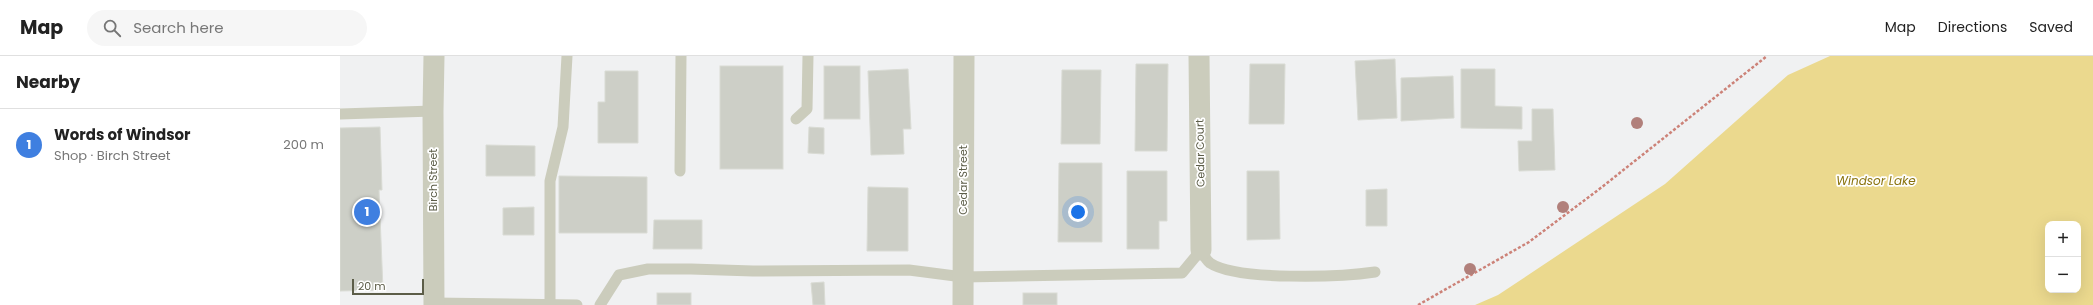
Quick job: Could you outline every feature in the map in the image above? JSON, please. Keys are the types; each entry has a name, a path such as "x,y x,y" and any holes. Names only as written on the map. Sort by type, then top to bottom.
{"street":[{"name":"Birch Street","path":"434,56 434,304"},
{"name":"Cedar Street","path":"963,305 964,56"},
{"name":"Cedar Court","path":"1199,56 1200,250"}],"lane":[{"path":"550,304 550,181 563,127 567,56"},
{"path":"680,171 681,56"},
{"path":"796,119 807,109 808,56"},
{"path":"340,114 433,111"},
{"path":"600,305 619,275 648,270 910,270 963,277 1182,273 1200,250 1209,262 1228,270 1251,273 1295,276 1352,275 1375,272"},
{"path":"434,304 577,305"}],"path":[{"path":"1418,305 1529,242 1602,187 1767,56"}],"water":[{"name":"Windsor Lake","path":"1830,56 2093,56 2093,305 1475,305 1498,295 1665,184 1788,75"}],"building":[{"path":"1395,59 1397,118 1358,120 1355,61"},
{"path":"1136,64 1168,64 1167,151 1135,151"},
{"path":"1250,64 1285,64 1284,124 1249,124"},
{"path":"720,66 783,66 783,169 720,169"},
{"path":"824,66 860,66 860,119 824,119"},
{"path":"908,69 911,129 903,129 904,154 871,155 868,71"},
{"path":"1461,69 1495,69 1495,106 1522,107 1522,129 1461,128"},
{"path":"1062,70 1101,70 1100,144 1061,144"},
{"path":"605,71 638,71 638,143 598,143 598,102 605,102"},
{"path":"1453,76 1454,118 1401,121 1401,78"},
{"path":"1532,109 1553,109 1555,170 1519,171 1518,141 1532,141"},
{"path":"380,127 382,190 379,190 383,290 340,291 340,128"},
{"path":"809,127 824,128 824,154 808,153"},
{"path":"486,145 535,146 535,176 486,176"},
{"path":"1059,163 1102,163 1102,242 1058,242"},
{"path":"1127,171 1167,171 1167,221 1159,221 1159,249 1127,249"},
{"path":"1247,171 1279,171 1280,239 1247,240"},
{"path":"559,176 647,177 647,233 559,233"},
{"path":"868,187 908,188 908,251 867,251"},
{"path":"1387,189 1387,226 1366,226 1366,190"},
{"path":"534,207 534,235 503,235 503,208"},
{"path":"654,220 702,220 702,249 653,249"},
{"path":"824,282 825,305 813,305 811,283"},
{"path":"657,293 691,293 691,305 657,305"},
{"path":"1023,293 1057,293 1057,305 1023,305"}],"place":[{"name":"Words of Windsor","path":"367,212"}]}
